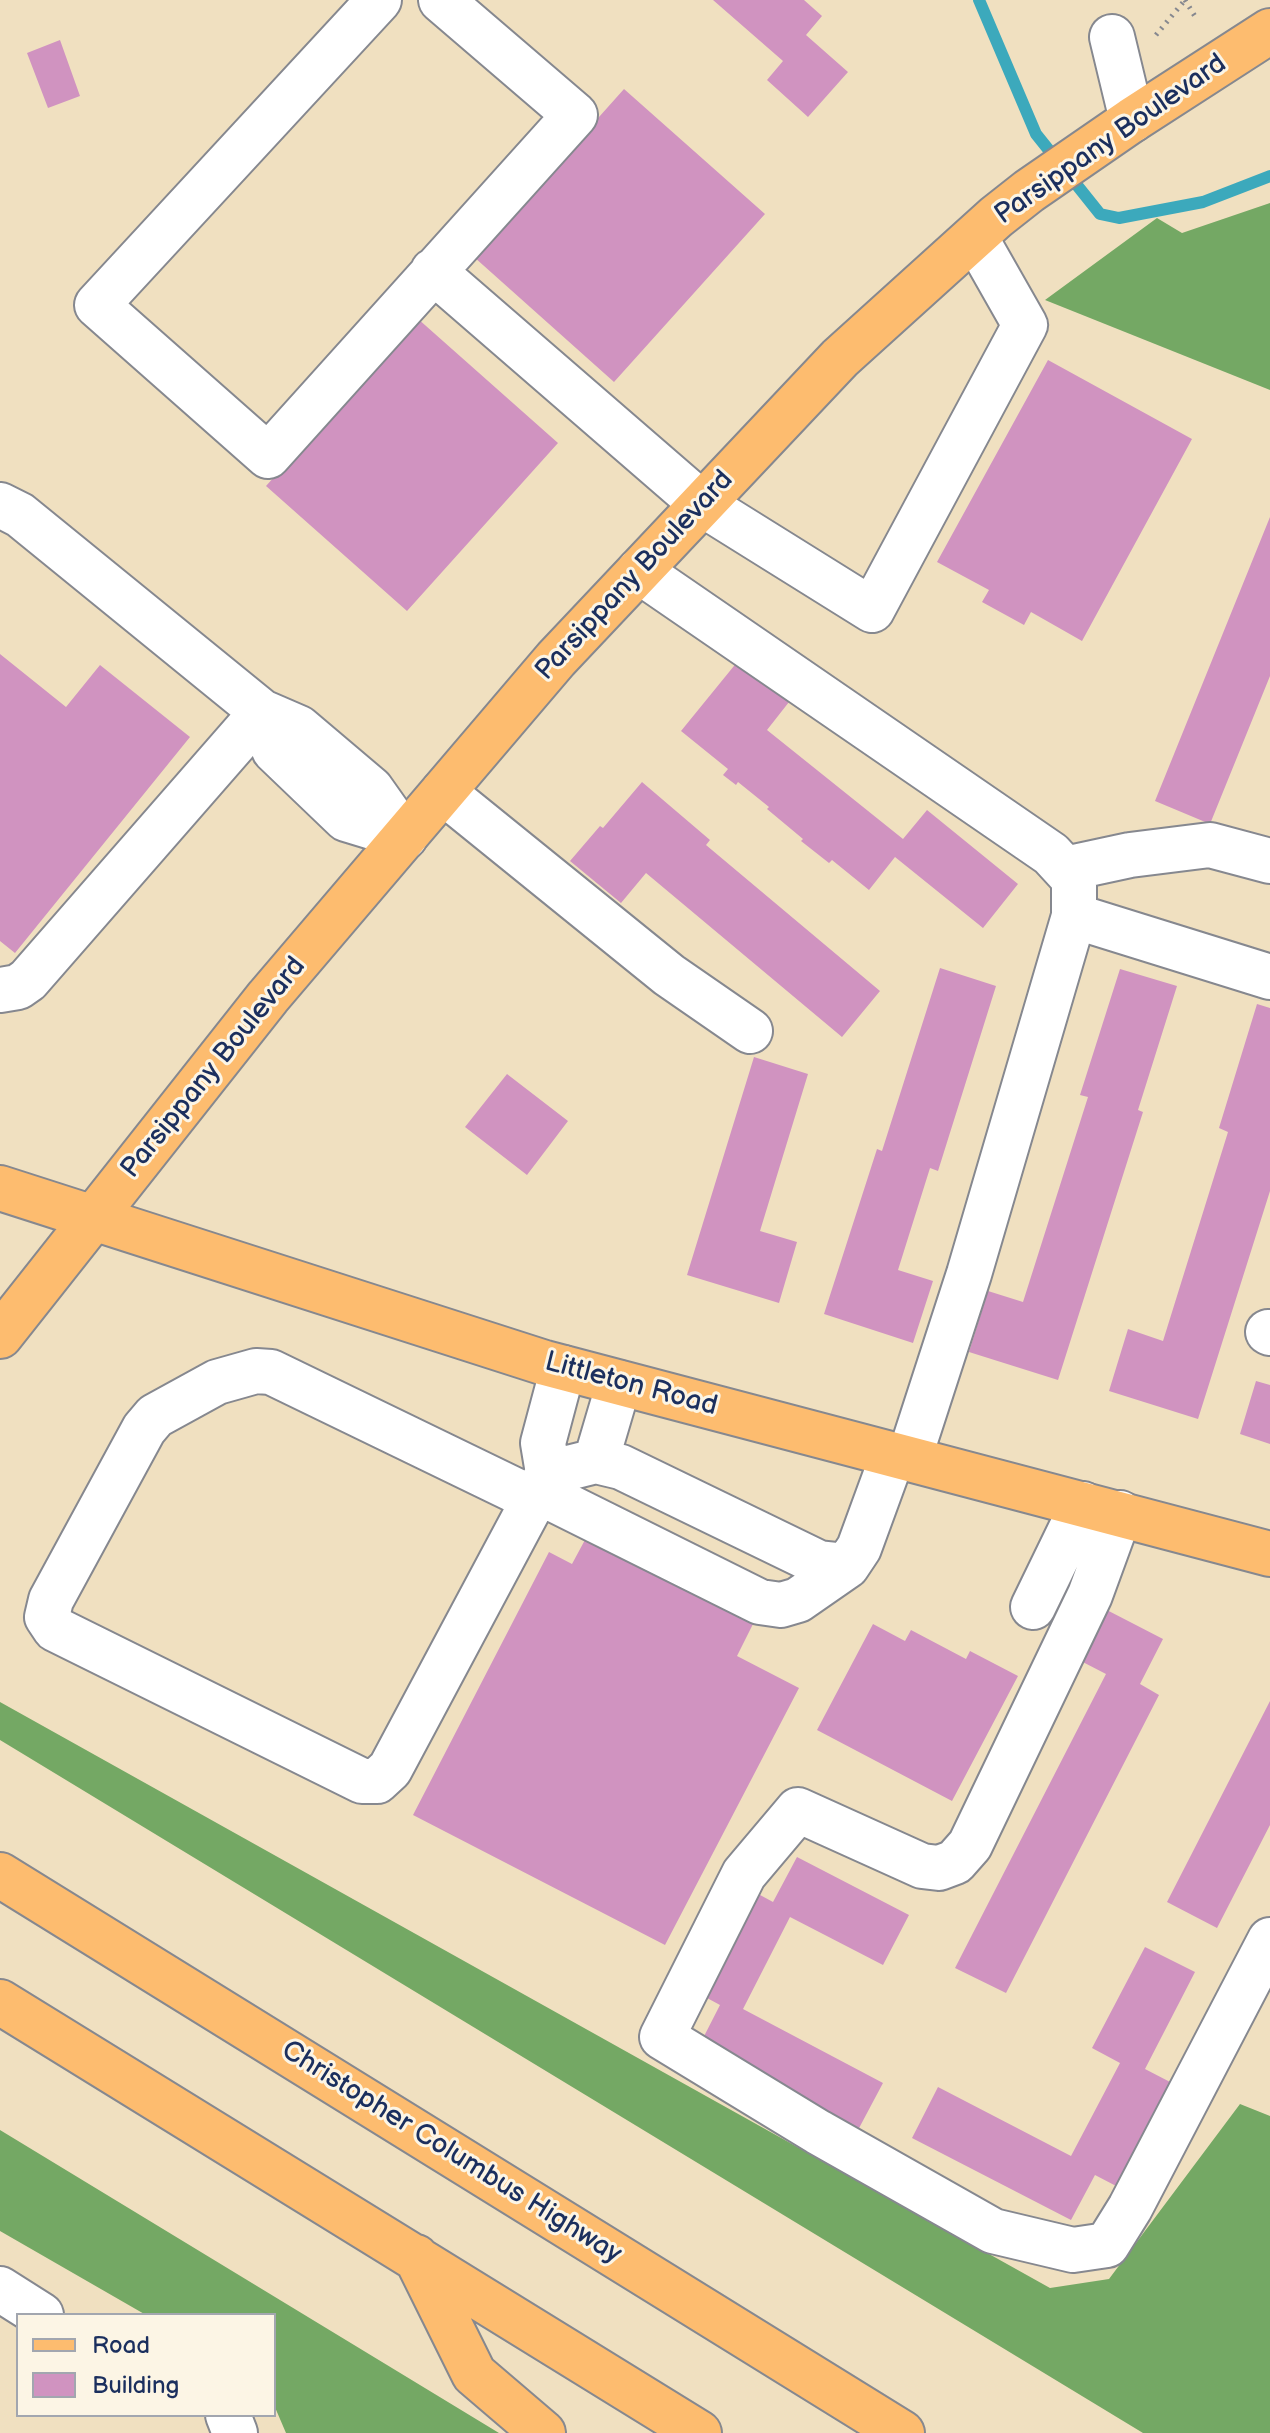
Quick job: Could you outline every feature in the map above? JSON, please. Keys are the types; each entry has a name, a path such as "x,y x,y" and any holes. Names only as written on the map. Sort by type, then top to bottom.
{"main road":[{"name":"Parsippany Boulevard","path":"0,1336 268,997 556,659 840,358 1029,191 1270,31"},
{"name":"Littleton Road","path":"0,1188 563,1368 1270,1554"},
{"name":"Christopher Columbus Highway","path":"0,1875 902,2433"},
{"path":"0,2002 699,2433"},
{"path":"416,2257 474,2374 543,2433"}],"lane":[{"path":"379,0 97,305 268,456 575,115 441,0"},
{"path":"1112,37 1120,128"},
{"path":"433,271 702,504 872,610 1025,325 975,237"},
{"path":"0,505 20,515 262,712 299,728 371,789 405,837"},
{"path":"563,1368 543,1443 539,1488 390,1769 377,1781 362,1781 69,1636 55,1629 47,1617 51,1600 149,1422 168,1408 217,1382 256,1371 271,1372 539,1488 760,1602 781,1605 798,1600 847,1566 859,1548 901,1457 969,1274 1074,916 1074,879 1051,854 639,571"},
{"path":"0,990 18,987 28,980 262,712"},
{"path":"443,792 669,975 750,1031"},
{"path":"1065,869 1130,855 1210,845 1270,861"},
{"path":"1074,916 1270,977"},
{"path":"596,1461 619,1383"},
{"path":"539,1488 596,1461 621,1467 819,1563 847,1566"},
{"path":"1033,1607 1102,1509"},
{"path":"1102,1509 1085,1607 970,1845 955,1862 939,1868 922,1866 798,1810 744,1874 662,2037 818,2132 993,2231 1073,2250 1095,2247 1107,2245 1130,2208 1270,1940"},
{"path":"0,2289 38,2313"}],"path":[{"path":"1156,35 1185,0 1196,18"}],"green space":[{"path":"1270,203 1270,390 1045,300 1157,218 1182,233"},
{"path":"0,1702 1050,2288 1109,2279 1240,2104 1270,2116 1270,2433 1143,2433 0,1740"},
{"path":"0,2130 499,2433 286,2433 276,2410 276,2313 143,2313 0,2231"}],"building":[{"path":"713,0 804,0 822,16 806,35 848,72 808,117 767,80 783,61"},
{"path":"60,40 80,96 48,108 27,53"},
{"path":"624,89 765,214 614,382 474,257"},
{"path":"417,318 558,443 407,611 266,486"},
{"path":"1048,360 1192,439 1082,641 1031,612 1024,625 982,602 989,590 937,562"},
{"path":"1270,517 1270,676 1210,824 1155,801"},
{"path":"0,654 66,707 100,665 190,737 15,953 0,941"},
{"path":"738,661 789,702 767,730 903,839 927,810 1018,884 983,928 895,857 869,890 832,860 829,863 801,841 803,839 767,809 769,807 738,782 736,785 723,775 728,769 681,731"},
{"path":"642,782 710,840 706,845 880,991 842,1037 646,873 621,903 570,861"},
{"path":"940,968 996,986 938,1171 930,1168 898,1270 933,1281 913,1343 824,1314 877,1149 882,1151"},
{"path":"1120,969 1177,986 1138,1110 1143,1112 1058,1380 969,1352 988,1291 1023,1302 1088,1097 1080,1095"},
{"path":"1257,1004 1270,1008 1270,1191 1198,1419 1109,1391 1128,1329 1163,1341 1228,1132 1219,1128"},
{"path":"754,1057 808,1074 760,1231 797,1242 779,1303 687,1275"},
{"path":"507,1074 568,1121 527,1175 465,1127"},
{"path":"1256,1381 1270,1385 1270,1444 1240,1434"},
{"path":"586,1538 753,1624 737,1656 799,1688 665,1945 413,1815 549,1552 572,1564"},
{"path":"1101,1607 1163,1639 1140,1684 1159,1695 1006,1993 955,1968 1106,1674 1075,1658"},
{"path":"873,1624 905,1641 911,1630 966,1659 970,1651 1018,1676 952,1801 817,1730"},
{"path":"1270,1701 1270,1825 1217,1928 1167,1902"},
{"path":"797,1857 909,1915 883,1965 790,1917 743,2009 883,2083 858,2130 698,2048 720,2005 696,1992 749,1889 773,1902"},
{"path":"1145,1947 1195,1972 1145,2069 1172,2083 1118,2187 1095,2175 1071,2220 912,2138 938,2087 1071,2156 1120,2063 1092,2048"}],"waterway":[{"path":"979,0 1036,134 1100,214 1119,218 1203,202 1270,176"}]}
